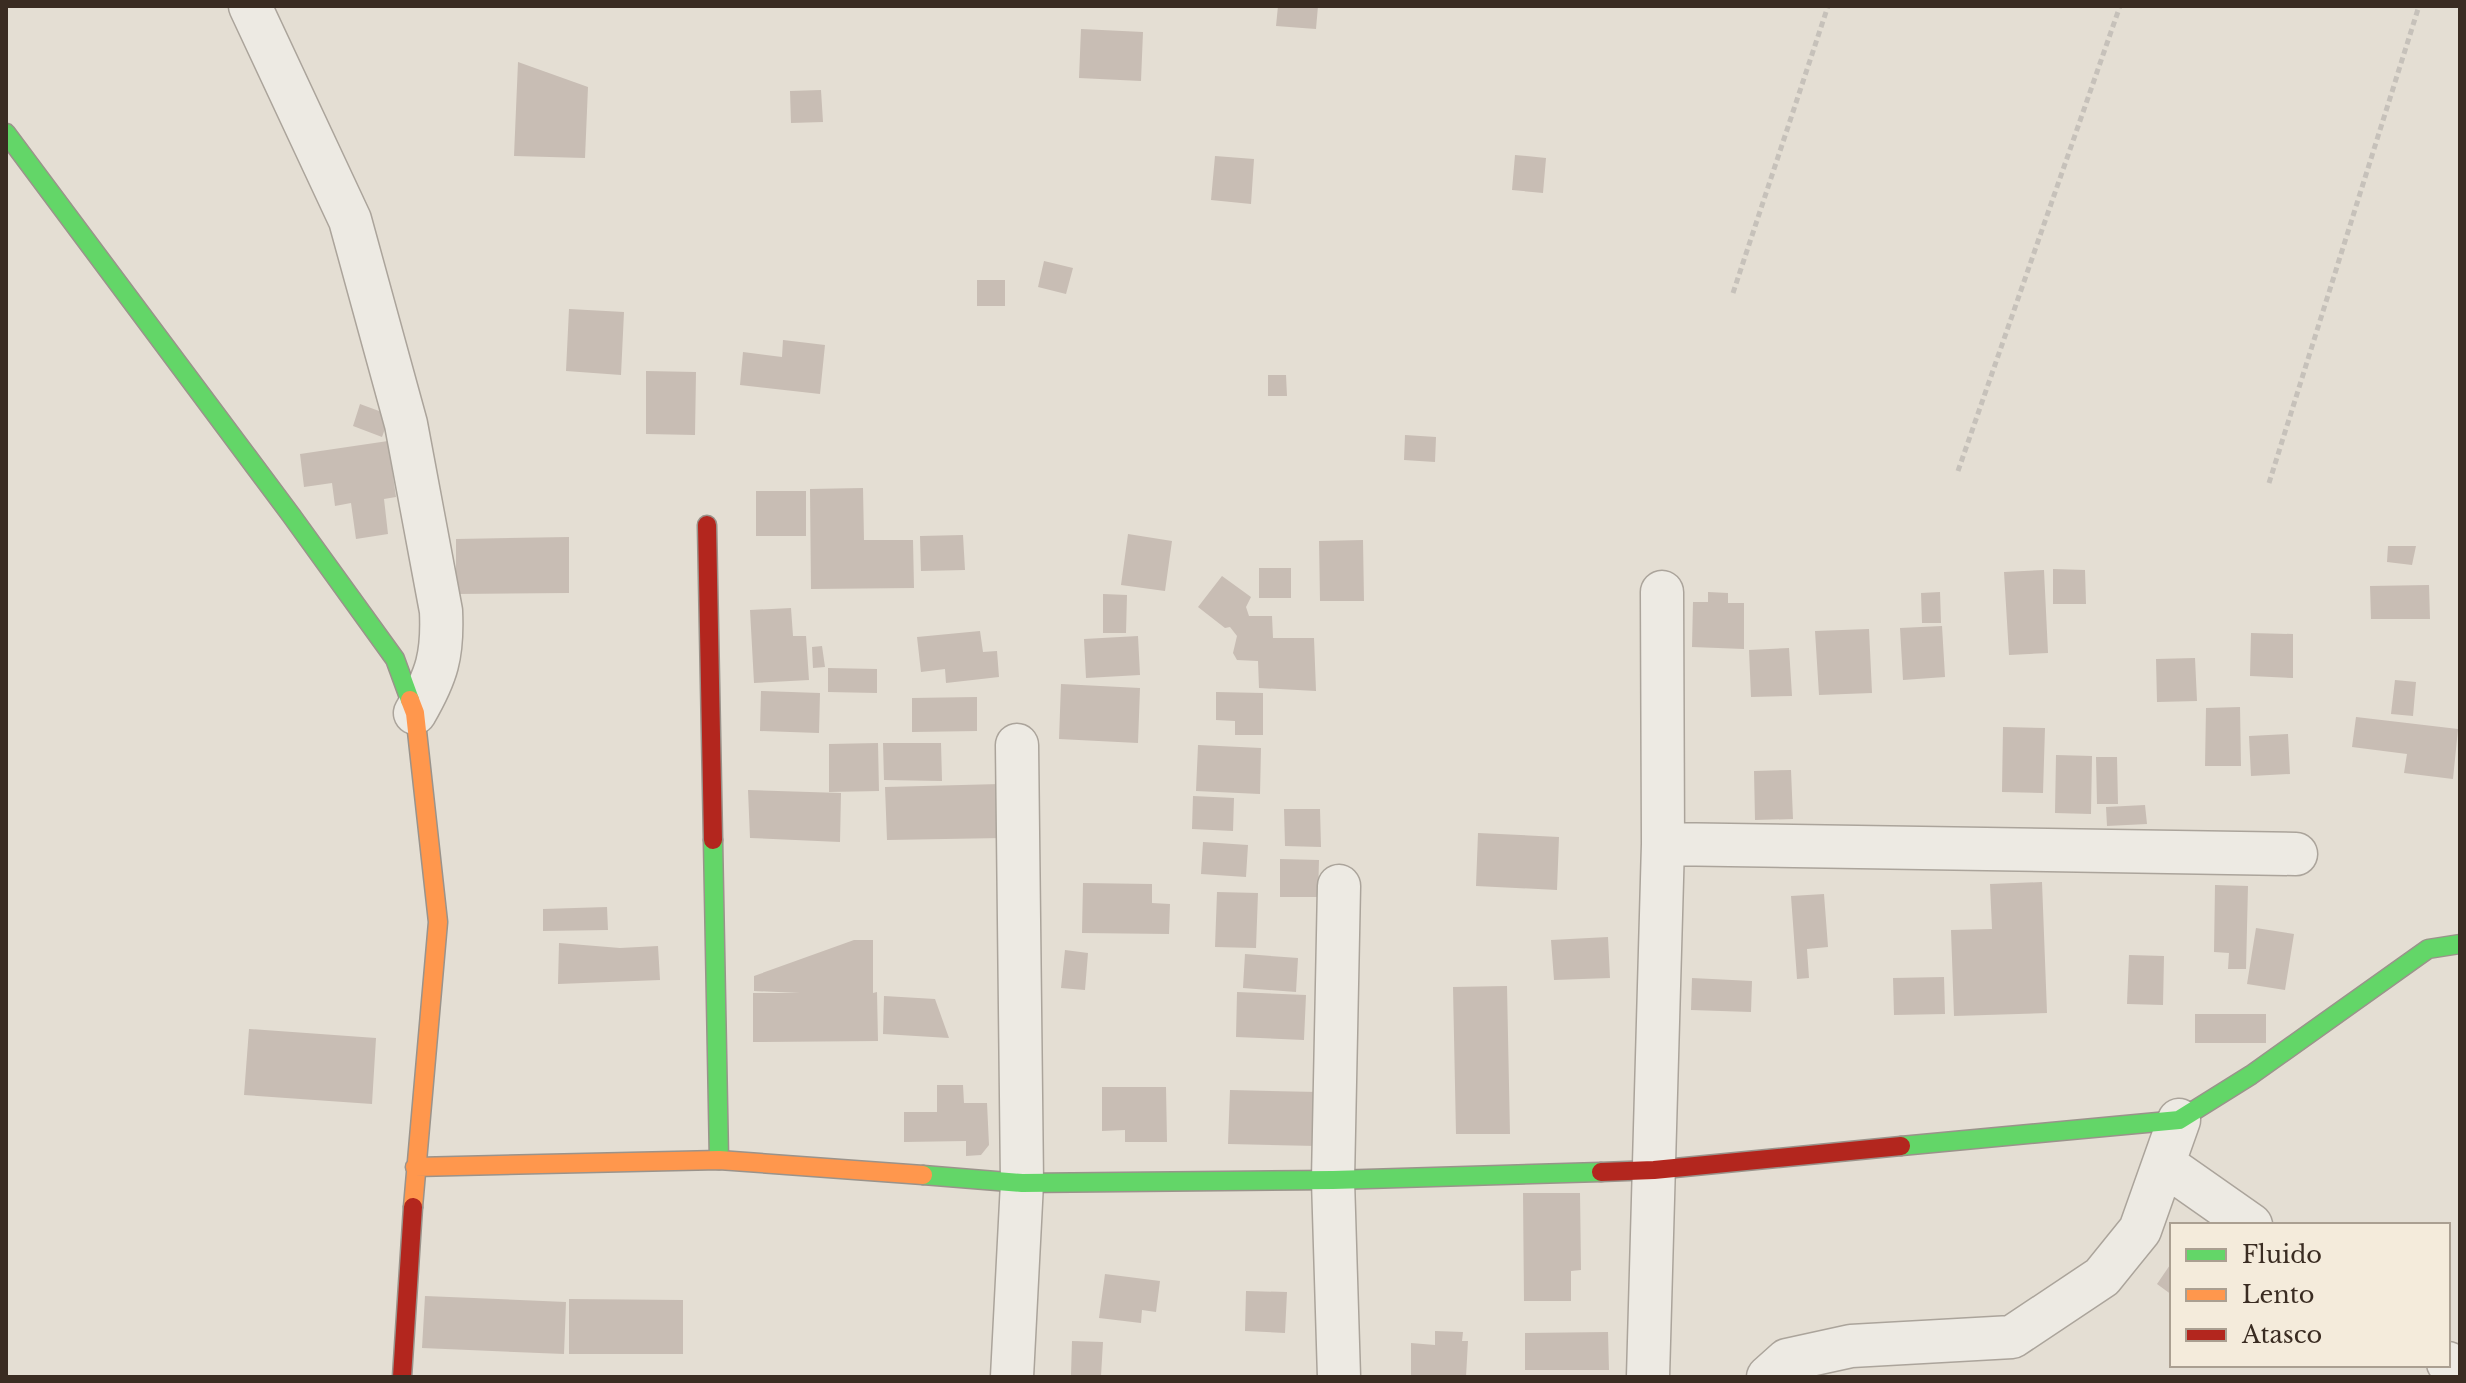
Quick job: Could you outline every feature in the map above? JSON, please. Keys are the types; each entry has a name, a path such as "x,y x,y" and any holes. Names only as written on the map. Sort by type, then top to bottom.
{"street":[{"path":"250,6 350,220 406,424 441,611 442,642 433,682 415,713"},
{"path":"6,133 395,659 415,713 438,922 415,1167 402,1377"},
{"path":"707,525 719,1160"},
{"path":"1648,1377 1663,844 1662,592"},
{"path":"1012,1377 1022,1183 1017,745"},
{"path":"1663,844 2296,854"},
{"path":"1339,886 1333,1180 1339,1377"},
{"path":"415,1167 719,1160 1022,1183 1333,1180 1654,1170 2179,1120 2251,1075 2428,949 2455,949"},
{"path":"1768,1377 1787,1360 1851,1346 2012,1337 2102,1277 2140,1230 2179,1120"},
{"path":"2164,1164 2248,1223"}],"path":[{"path":"1733,293 1828,6"},
{"path":"1958,471 2120,6"},
{"path":"2269,483 2419,6"}],"building":[{"path":"1278,6 1318,6 1316,29 1276,26"},
{"path":"1081,29 1143,32 1141,81 1079,78"},
{"path":"518,62 588,87 585,158 514,156"},
{"path":"821,90 823,122 791,123 790,91"},
{"path":"1515,155 1546,158 1543,193 1512,190"},
{"path":"1215,156 1254,159 1251,204 1211,200"},
{"path":"1044,261 1073,268 1066,294 1038,287"},
{"path":"977,280 1005,280 1005,306 977,306"},
{"path":"569,309 624,312 621,375 566,371"},
{"path":"783,340 825,345 820,394 740,385 743,352 782,357"},
{"path":"646,371 696,372 695,435 646,434"},
{"path":"1268,375 1286,375 1287,396 1268,396"},
{"path":"360,404 390,415 382,437 353,426"},
{"path":"1405,435 1436,437 1435,462 1404,460"},
{"path":"388,441 396,497 384,499 388,534 356,539 351,503 335,506 332,483 304,487 300,454"},
{"path":"863,488 864,540 913,540 914,588 811,589 810,489"},
{"path":"756,491 806,491 806,536 756,536"},
{"path":"1128,534 1172,541 1165,591 1121,585"},
{"path":"963,535 965,570 921,571 920,536"},
{"path":"569,537 569,593 456,594 456,539"},
{"path":"1363,540 1364,601 1320,601 1319,541"},
{"path":"2388,546 2416,546 2412,565 2387,562"},
{"path":"1259,568 1291,568 1291,598 1259,598"},
{"path":"2053,569 2085,570 2086,604 2053,604"},
{"path":"2044,570 2048,653 2009,655 2004,572"},
{"path":"1222,576 1251,597 1246,607 1249,616 1272,616 1273,638 1314,638 1316,691 1259,688 1258,661 1237,660 1233,653 1237,636 1230,627 1225,628 1198,607"},
{"path":"2429,585 2430,619 2371,619 2370,586"},
{"path":"1708,592 1728,593 1728,603 1744,603 1744,649 1692,647 1693,602 1708,602"},
{"path":"1940,592 1941,623 1922,623 1921,593"},
{"path":"1103,594 1127,595 1126,633 1103,633"},
{"path":"791,608 793,636 806,636 809,680 754,683 750,610"},
{"path":"1942,626 1945,677 1903,680 1900,628"},
{"path":"1869,629 1872,693 1819,695 1815,631"},
{"path":"980,631 983,652 997,651 999,677 946,683 945,669 921,672 917,637"},
{"path":"2251,633 2293,634 2293,678 2250,676"},
{"path":"1138,636 1140,675 1086,678 1084,639"},
{"path":"822,646 825,667 813,668 812,647"},
{"path":"1789,648 1792,696 1751,697 1749,650"},
{"path":"2195,658 2197,701 2157,702 2156,659"},
{"path":"828,668 877,669 877,693 828,692"},
{"path":"2395,680 2416,682 2413,716 2391,714"},
{"path":"1061,684 1140,688 1138,743 1059,739"},
{"path":"761,691 820,693 819,733 760,731"},
{"path":"1216,692 1263,693 1263,735 1235,735 1235,721 1216,720"},
{"path":"977,697 977,731 912,732 912,698"},
{"path":"2240,707 2241,766 2205,766 2206,708"},
{"path":"2356,717 2458,729 2453,779 2404,773 2407,754 2352,747"},
{"path":"2003,727 2045,728 2043,793 2002,792"},
{"path":"2288,734 2290,774 2251,776 2249,736"},
{"path":"878,743 879,791 829,792 829,744"},
{"path":"883,743 941,743 942,781 884,780"},
{"path":"1198,745 1261,748 1260,794 1196,791"},
{"path":"2056,755 2092,756 2091,814 2055,813"},
{"path":"2096,757 2117,757 2118,804 2097,804"},
{"path":"1791,770 1793,819 1755,820 1754,771"},
{"path":"1000,784 1002,838 887,840 885,787"},
{"path":"748,790 841,793 840,842 750,838"},
{"path":"1193,796 1234,798 1233,831 1192,829"},
{"path":"2145,805 2147,824 2107,826 2106,807"},
{"path":"1284,809 1320,809 1321,847 1285,846"},
{"path":"1478,833 1559,837 1557,890 1476,886"},
{"path":"1203,842 1248,845 1246,877 1201,874"},
{"path":"1280,859 1319,860 1318,897 1280,897"},
{"path":"2042,882 2047,1013 1954,1016 1951,930 1992,929 1990,884"},
{"path":"1083,883 1152,884 1152,903 1170,904 1169,934 1082,933"},
{"path":"2215,885 2248,886 2246,969 2228,969 2229,953 2214,952"},
{"path":"1217,892 1258,893 1256,948 1215,947"},
{"path":"1824,894 1828,947 1807,949 1809,978 1797,979 1791,896"},
{"path":"607,907 608,930 543,931 543,909"},
{"path":"2256,928 2294,934 2285,990 2247,984"},
{"path":"1608,937 1610,978 1554,980 1551,940"},
{"path":"854,940 873,940 873,993 877,992 878,1041 753,1042 753,993 800,993 754,991 754,976"},
{"path":"559,943 620,948 658,946 660,980 558,984"},
{"path":"1065,950 1088,953 1085,990 1061,988"},
{"path":"1245,954 1298,958 1296,992 1243,988"},
{"path":"2129,955 2164,956 2163,1005 2127,1004"},
{"path":"1944,977 1945,1014 1894,1015 1893,978"},
{"path":"1692,978 1752,981 1751,1012 1691,1010"},
{"path":"1507,986 1510,1134 1456,1134 1453,987"},
{"path":"1237,992 1306,995 1304,1040 1236,1037"},
{"path":"884,996 935,999 949,1038 883,1034"},
{"path":"2195,1014 2266,1014 2266,1043 2195,1043"},
{"path":"249,1029 376,1038 372,1104 244,1095"},
{"path":"937,1085 963,1085 964,1103 987,1103 989,1145 981,1155 966,1156 966,1141 904,1142 904,1112 937,1112"},
{"path":"1102,1087 1166,1087 1167,1142 1125,1142 1125,1130 1102,1131"},
{"path":"1230,1090 1318,1092 1317,1146 1228,1144"},
{"path":"1523,1193 1580,1193 1581,1270 1571,1271 1571,1301 1524,1301"},
{"path":"2170,1265 2170,1294 2157,1284"},
{"path":"1105,1274 1160,1281 1156,1312 1142,1310 1141,1323 1099,1318"},
{"path":"1246,1291 1287,1292 1285,1333 1245,1331"},
{"path":"425,1296 566,1302 564,1354 422,1348"},
{"path":"569,1299 683,1300 683,1354 569,1354"},
{"path":"1435,1331 1463,1332 1462,1341 1468,1341 1466,1377 1411,1377 1411,1343 1435,1345"},
{"path":"1608,1332 1609,1370 1525,1370 1525,1333"},
{"path":"1072,1341 1103,1342 1101,1376 1071,1375"}],"traffic: fast":[{"path":"6,133 395,659 410,700"},
{"path":"713,840 719,1160"},
{"path":"1901,1146 2179,1120 2251,1075 2428,949 2460,944"},
{"path":"923,1175 1022,1183 1333,1180 1601,1172"}],"traffic: slow":[{"path":"410,700 415,713 438,922 413,1207"},
{"path":"415,1167 719,1160 923,1175"}],"traffic: jam":[{"path":"707,525 713,840"},
{"path":"1601,1172 1654,1170 1901,1146"},
{"path":"402,1377 413,1207"}]}
